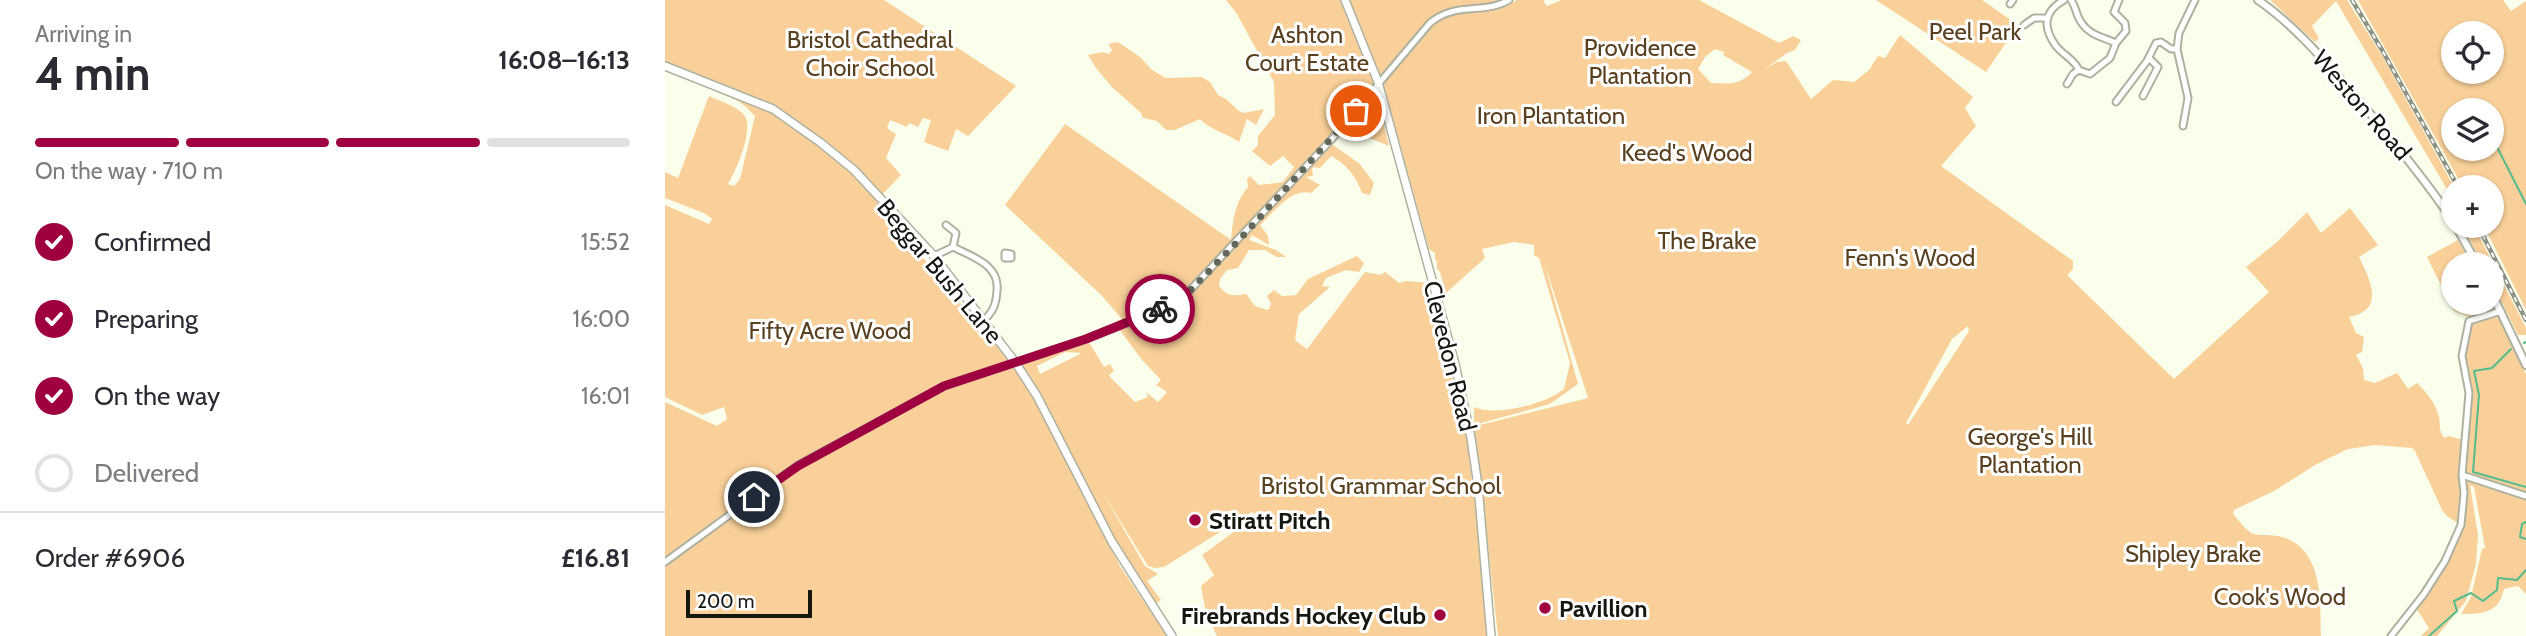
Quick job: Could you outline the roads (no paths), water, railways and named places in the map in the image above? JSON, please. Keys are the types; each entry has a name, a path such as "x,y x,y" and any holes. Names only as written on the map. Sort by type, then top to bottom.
{"main road":[{"name":"Clevedon Road","path":"1345,0 1378,82 1455,364 1471,438 1483,529 1491,636"},
{"name":"Beggar Bush Lane","path":"665,66 783,116 854,170 934,256 1015,362 1037,396 1112,542 1172,636"}],"street":[{"path":"665,562 798,466 944,386 1086,339 1178,303 1334,137 1430,23 1442,13 1494,6 1509,0"},
{"path":"2064,0 2053,6 2045,18 2046,25 2057,46 2074,60 2079,71 2086,74 2093,73 2110,58 2116,43 2125,34 2127,27 2114,12 2119,0"},
{"path":"2071,0 2084,26 2093,35 2101,35 2116,43"},
{"path":"2183,127 2188,99 2177,49 2179,33 2195,0"},
{"name":"Weston Road","path":"2258,0 2286,22 2326,63 2398,146 2441,204"},
{"path":"2024,25 2034,18 2045,18"},
{"path":"2116,102 2157,42 2177,49"},
{"path":"2143,96 2158,67 2148,58"},
{"path":"2067,84 2073,74 2079,71"},
{"path":"946,225 956,233 953,247"},
{"path":"934,256 953,247"},
{"path":"953,247 992,270 998,282 992,312 983,321"},
{"path":"992,270 1005,258"},
{"path":"2391,636 2424,594 2461,526 2469,393 2462,356 2468,324 2472,319 2489,315"},
{"path":"2502,315 2526,365"},
{"path":"2462,475 2526,496"}],"waterway":[{"path":"2504,161 2526,204"},
{"path":"2511,349 2492,368 2474,371 2479,395 2473,472 2526,487"},
{"path":"2526,522 2522,524 2520,537 2526,539"},
{"path":"2429,636 2457,611 2454,601 2471,593 2483,601 2497,590 2498,578 2517,580 2526,570"}],"railway":[{"path":"2352,0 2451,175"},
{"path":"2484,238 2526,320"}],"place":[{"name":"Stiratt Pitch","path":"1195,520"},
{"name":"Pavillion","path":"1545,608"},
{"name":"Firebrands Hockey Club","path":"1440,615"}],"park label":[{"name":"Peel Park","path":"1975,31"},
{"name":"Ashton Court Estate","path":"1307,48"},
{"name":"Bristol Cathedral Choir School","path":"870,53"},
{"name":"Providence Plantation","path":"1640,61"},
{"name":"Iron Plantation","path":"1551,115"},
{"name":"Keed's Wood","path":"1687,152"},
{"name":"The Brake","path":"1707,240"},
{"name":"Fenn's Wood","path":"1910,257"},
{"name":"Fifty Acre Wood","path":"830,330"},
{"name":"George's Hill Plantation","path":"2030,450"},
{"name":"Bristol Grammar School","path":"1381,485"},
{"name":"Shipley Brake","path":"2193,553"},
{"name":"Cook's Wood","path":"2280,596"}]}
